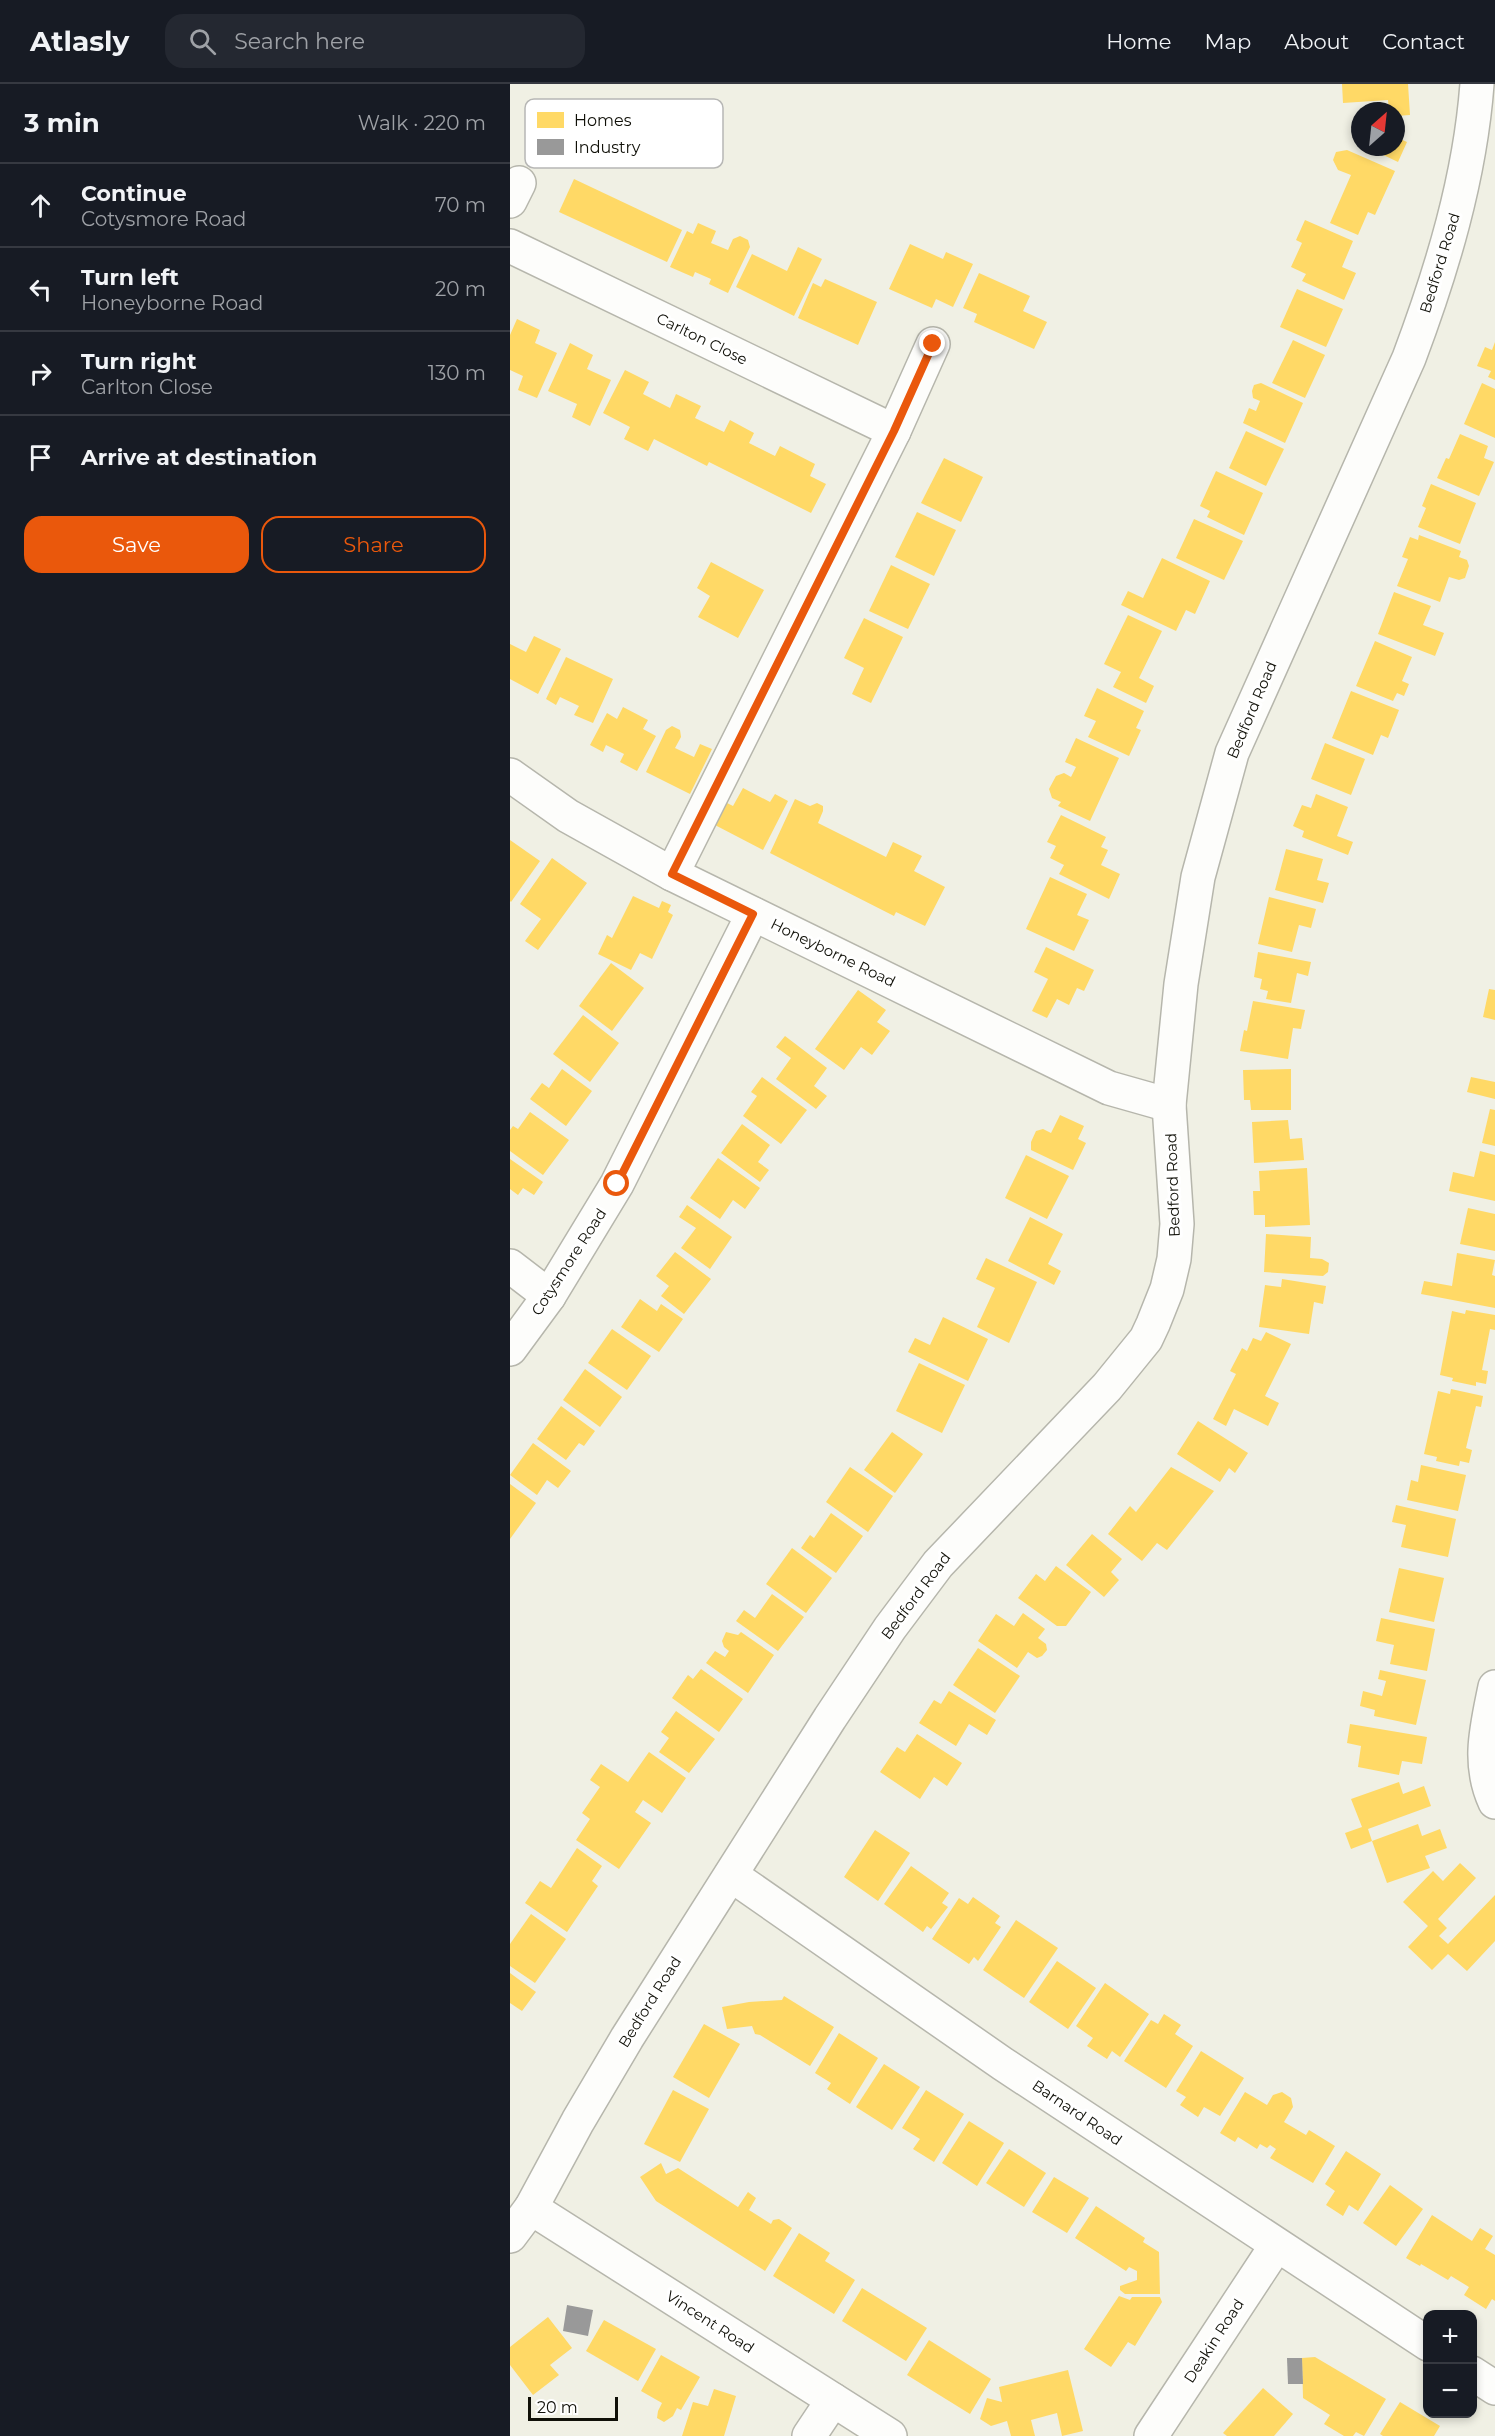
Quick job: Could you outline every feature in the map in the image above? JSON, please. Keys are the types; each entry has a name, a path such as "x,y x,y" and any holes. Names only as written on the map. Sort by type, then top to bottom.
{"street":[{"name":"Bedford Road","path":"510,2236 531,2208 578,2121 627,2038 830,1718 890,1628 938,1564 1107,1387 1146,1339 1167,1289 1178,1224 1170,1105 1181,984 1198,877 1232,753 1409,358 1434,291 1464,180 1477,84"},
{"name":"Carlton Close","path":"510,246 894,431"},
{"path":"672,874 894,431 933,344"},
{"name":"Honeyborne Road","path":"510,775 568,816 672,874 1109,1088 1170,1105"},
{"name":"Cotysmore Road","path":"510,1349 549,1296 617,1184 753,914"},
{"path":"510,1266 549,1296"},
{"path":"1495,1687 1488,1721 1484,1771 1495,1802"},
{"name":"Barnard Road","path":"731,1875 1003,2064 1423,2341"},
{"name":"Vincent Road","path":"531,2208 890,2436"},
{"name":"Deakin Road","path":"1151,2436 1276,2246"},
{"path":"1477,2376 1495,2388"},
{"path":"809,2436 832,2400"}],"building: Homes":[{"path":"1342,84 1408,84 1410,115 1405,115 1405,102 1388,102 1388,100 1343,103"},
{"path":"1347,150 1351,152 1351,156 1361,156 1395,171 1375,215 1368,212 1358,235 1330,223 1351,175 1338,170 1333,160 1336,152"},
{"path":"1386,156 1401,156 1398,162"},
{"path":"574,179 682,230 667,262 559,212"},
{"path":"1305,220 1353,241 1342,267 1356,273 1344,300 1302,281 1306,274 1291,267 1302,243 1296,240"},
{"path":"698,223 716,231 711,243 728,250 733,239 740,236 748,240 750,247 728,293 709,284 711,279 695,272 693,277 670,267 687,231 693,234"},
{"path":"910,244 943,259 946,252 973,264 953,307 936,299 932,308 889,289"},
{"path":"798,247 822,259 794,316 736,287 752,254 787,271"},
{"path":"979,273 1030,296 1023,311 1047,322 1034,349 974,322 977,314 963,308"},
{"path":"825,279 877,302 858,345 798,318 813,283 821,287"},
{"path":"1297,289 1343,309 1326,347 1280,327"},
{"path":"517,319 540,330 535,343 557,353 537,398 518,390 523,376 510,370 510,335"},
{"path":"1293,340 1325,355 1305,398 1272,383"},
{"path":"1495,342 1495,380 1488,377 1491,371 1477,366 1485,347 1492,350"},
{"path":"570,343 593,355 587,369 611,380 590,426 572,417 577,404 548,391"},
{"path":"625,370 649,382 643,394 670,408 676,394 701,406 695,418 724,432 730,420 754,433 749,443 775,456 780,446 815,464 810,476 826,484 811,513 709,462 707,466 654,439 648,451 624,439 630,427 603,413"},
{"path":"1261,383 1303,403 1285,443 1243,423 1249,408 1256,411 1260,401 1253,398 1252,391 1254,385"},
{"path":"1482,383 1495,389 1495,438 1464,424"},
{"path":"1246,431 1284,449 1266,486 1229,468"},
{"path":"1460,434 1488,446 1484,458 1494,462 1479,496 1437,478 1446,458 1449,459"},
{"path":"944,458 983,477 961,522 921,503"},
{"path":"1216,471 1263,493 1244,535 1207,517 1210,511 1200,506"},
{"path":"1431,484 1476,503 1460,544 1418,527 1426,508 1422,506"},
{"path":"917,512 956,530 934,576 895,557"},
{"path":"1194,519 1243,541 1224,580 1176,558"},
{"path":"1419,535 1461,551 1459,557 1467,560 1469,566 1465,578 1459,580 1449,577 1440,602 1397,586 1408,559 1402,557 1410,537 1418,540"},
{"path":"1162,558 1210,581 1195,614 1186,610 1176,631 1121,605 1128,591 1143,598"},
{"path":"711,562 764,590 738,638 698,617 710,596 697,588"},
{"path":"891,565 930,584 908,629 869,611"},
{"path":"1394,592 1431,606 1423,625 1444,633 1435,656 1378,634"},
{"path":"1128,615 1162,631 1139,678 1154,686 1146,703 1113,687 1121,672 1104,664"},
{"path":"864,618 903,637 871,703 852,694 864,668 844,658"},
{"path":"534,636 561,649 538,694 510,679 510,644 526,652"},
{"path":"1375,641 1412,657 1402,681 1409,684 1404,696 1397,693 1393,701 1356,686"},
{"path":"566,657 613,679 593,723 574,715 579,706 560,697 556,705 546,699"},
{"path":"1097,688 1144,711 1136,728 1141,730 1129,756 1088,737 1096,721 1084,716"},
{"path":"1351,691 1399,710 1388,738 1381,735 1373,755 1332,738"},
{"path":"623,707 648,720 643,729 656,736 637,771 620,762 624,754 606,745 603,752 590,745 607,713 617,719"},
{"path":"672,726 680,730 681,737 675,748 694,757 700,744 712,749 690,794 646,772 666,730"},
{"path":"1076,738 1119,758 1090,821 1058,806 1061,802 1052,798 1049,789 1056,776 1064,773 1071,777 1076,767 1065,762"},
{"path":"1325,743 1365,759 1351,795 1311,779"},
{"path":"743,788 770,802 775,794 788,801 763,850 713,824 725,802 733,806"},
{"path":"1316,794 1348,807 1337,836 1353,842 1348,855 1302,837 1304,831 1293,826 1302,805 1311,808"},
{"path":"795,799 810,806 817,803 823,806 818,823 886,857 893,842 922,856 914,871 945,887 925,926 896,912 894,916 770,853"},
{"path":"1061,815 1106,837 1101,847 1108,850 1101,865 1120,874 1109,899 1059,874 1064,865 1050,858 1056,846 1047,842"},
{"path":"510,840 540,861 511,902 510,901"},
{"path":"1286,849 1323,859 1317,880 1329,883 1323,903 1275,890"},
{"path":"552,858 587,883 538,950 525,941 541,919 520,904"},
{"path":"1050,877 1087,894 1077,915 1089,920 1074,951 1026,929"},
{"path":"633,896 659,908 662,901 671,905 668,912 673,915 652,959 640,953 631,970 598,954 607,935 612,938"},
{"path":"1269,897 1316,909 1311,928 1299,925 1292,952 1258,944"},
{"path":"1046,947 1094,970 1084,991 1077,988 1069,1005 1057,999 1047,1018 1032,1011 1048,979 1034,972"},
{"path":"1258,952 1311,962 1308,976 1297,973 1291,1003 1266,999 1268,991 1260,989 1262,979 1254,977"},
{"path":"611,963 644,988 612,1031 579,1006"},
{"path":"1489,989 1495,990 1495,1020 1483,1017"},
{"path":"858,990 886,1010 877,1022 890,1031 872,1055 861,1047 844,1070 815,1049"},
{"path":"1253,1001 1305,1010 1301,1029 1293,1028 1288,1059 1240,1051"},
{"path":"583,1015 619,1043 590,1082 553,1054"},
{"path":"785,1036 827,1068 814,1086 827,1096 816,1109 776,1079 791,1058 776,1047"},
{"path":"562,1069 592,1091 566,1126 530,1099 542,1083 549,1088"},
{"path":"1291,1069 1291,1110 1251,1110 1250,1100 1244,1100 1243,1070"},
{"path":"762,1077 807,1110 781,1144 743,1116 757,1096 751,1092"},
{"path":"1471,1077 1495,1082 1495,1099 1467,1092"},
{"path":"1490,1109 1495,1110 1495,1146 1482,1143"},
{"path":"530,1112 569,1140 543,1175 510,1151 510,1130 513,1126 518,1129"},
{"path":"1060,1115 1084,1126 1078,1139 1086,1143 1073,1170 1031,1150 1031,1142 1036,1131 1043,1129 1051,1133"},
{"path":"1288,1120 1290,1139 1302,1138 1304,1160 1254,1163 1252,1122"},
{"path":"742,1124 770,1145 758,1162 769,1170 760,1182 721,1153"},
{"path":"1480,1151 1495,1155 1495,1201 1449,1191 1453,1172 1474,1177"},
{"path":"1026,1155 1069,1176 1047,1219 1005,1198"},
{"path":"718,1158 760,1188 745,1209 733,1200 720,1219 690,1198"},
{"path":"510,1159 543,1182 534,1195 523,1188 518,1195 510,1189"},
{"path":"1307,1168 1310,1225 1265,1227 1265,1215 1254,1215 1253,1191 1260,1191 1259,1171"},
{"path":"687,1205 732,1237 710,1269 681,1248 696,1228 679,1217"},
{"path":"1468,1208 1495,1214 1495,1251 1460,1244"},
{"path":"1030,1217 1063,1234 1048,1264 1061,1271 1054,1285 1008,1261"},
{"path":"1266,1234 1311,1237 1310,1258 1322,1259 1329,1263 1328,1272 1323,1276 1264,1272"},
{"path":"675,1252 711,1279 684,1314 661,1296 669,1286 656,1276"},
{"path":"1457,1253 1495,1260 1492,1275 1495,1276 1495,1308 1421,1294 1424,1281 1452,1286"},
{"path":"986,1258 1037,1282 1009,1343 977,1327 995,1288 976,1279"},
{"path":"1282,1279 1326,1286 1323,1304 1314,1302 1309,1334 1259,1327 1265,1285 1281,1287"},
{"path":"640,1299 657,1311 661,1304 683,1319 659,1352 621,1327"},
{"path":"1466,1310 1495,1315 1495,1330 1490,1329 1482,1370 1488,1371 1486,1384 1476,1382 1476,1386 1452,1381 1453,1378 1440,1375 1452,1311 1465,1314"},
{"path":"943,1317 988,1339 968,1381 908,1352 915,1338 930,1345"},
{"path":"612,1329 651,1356 627,1390 588,1363"},
{"path":"1266,1332 1291,1344 1265,1396 1279,1403 1268,1426 1234,1409 1226,1426 1213,1419 1236,1374 1230,1371 1242,1348 1247,1351 1253,1338 1261,1341"},
{"path":"919,1363 965,1385 942,1433 896,1411"},
{"path":"585,1369 622,1397 600,1427 563,1400"},
{"path":"1451,1389 1483,1396 1481,1407 1476,1406 1466,1448 1472,1450 1469,1463 1460,1461 1459,1466 1436,1461 1437,1457 1424,1454 1438,1391 1450,1394"},
{"path":"561,1406 595,1431 584,1446 579,1443 566,1460 537,1439"},
{"path":"1198,1421 1248,1453 1235,1473 1229,1468 1220,1482 1177,1454"},
{"path":"892,1432 923,1454 895,1493 864,1470"},
{"path":"533,1443 571,1471 558,1488 547,1480 537,1495 510,1475"},
{"path":"1421,1465 1466,1475 1458,1511 1407,1500 1411,1480 1418,1482"},
{"path":"850,1467 893,1496 868,1532 826,1502"},
{"path":"1171,1467 1214,1491 1167,1550 1157,1543 1142,1561 1108,1534 1130,1506 1136,1512"},
{"path":"510,1484 536,1503 510,1539"},
{"path":"1396,1505 1456,1519 1448,1557 1401,1547 1406,1525 1392,1522"},
{"path":"831,1513 863,1536 836,1573 801,1548 810,1535 814,1538"},
{"path":"1092,1534 1122,1559 1111,1572 1119,1580 1104,1597 1066,1565"},
{"path":"792,1548 832,1578 806,1613 766,1584"},
{"path":"1056,1566 1091,1592 1066,1626 1057,1626 1018,1598 1036,1574 1045,1581"},
{"path":"1399,1568 1444,1578 1434,1622 1389,1612"},
{"path":"772,1594 804,1617 778,1651 736,1621 744,1610 755,1618"},
{"path":"1023,1613 1045,1629 1038,1638 1046,1644 1047,1650 1037,1658 1028,1652 1017,1668 978,1641 996,1614 1014,1626"},
{"path":"1381,1618 1435,1629 1427,1671 1390,1664 1394,1645 1376,1641"},
{"path":"726,1632 738,1635 741,1632 774,1655 748,1693 706,1663 715,1651 725,1657 729,1651 724,1647 722,1641"},
{"path":"978,1648 1020,1676 995,1713 953,1685"},
{"path":"701,1669 743,1699 719,1732 672,1698 688,1675 693,1679"},
{"path":"1380,1670 1426,1680 1416,1725 1374,1716 1375,1710 1360,1706 1363,1691 1382,1696 1386,1681 1378,1679"},
{"path":"949,1691 996,1720 987,1735 969,1724 956,1746 919,1723 934,1700 941,1704"},
{"path":"676,1711 715,1739 689,1773 659,1752 669,1738 661,1732"},
{"path":"1350,1724 1427,1737 1422,1764 1402,1761 1399,1775 1358,1767 1361,1746 1347,1743"},
{"path":"917,1734 962,1763 947,1786 934,1777 920,1799 880,1772 897,1747 905,1752"},
{"path":"649,1752 686,1778 662,1813 643,1800 635,1812 651,1823 619,1869 576,1840 590,1819 582,1813 600,1787 590,1780 601,1764 628,1782"},
{"path":"1399,1782 1403,1794 1424,1786 1431,1806 1368,1829 1372,1841 1351,1849 1345,1833 1362,1827 1351,1799"},
{"path":"1418,1824 1422,1836 1440,1829 1447,1848 1425,1856 1430,1868 1387,1883 1372,1841"},
{"path":"875,1830 910,1853 878,1901 844,1877"},
{"path":"577,1848 602,1866 592,1881 598,1886 567,1932 525,1903 540,1881 551,1888"},
{"path":"1460,1863 1476,1878 1438,1919 1447,1928 1439,1936 1448,1944 1495,1895 1495,1941 1467,1971 1448,1954 1432,1970 1408,1947 1428,1926 1403,1902 1433,1871 1443,1881"},
{"path":"911,1866 949,1893 942,1903 948,1907 931,1929 927,1926 923,1932 884,1904"},
{"path":"973,1897 1000,1916 995,1923 1001,1927 978,1961 974,1957 969,1964 932,1939 959,1898 968,1904"},
{"path":"531,1914 566,1939 535,1983 510,1966 510,1944"},
{"path":"1016,1920 1058,1948 1024,1998 983,1970"},
{"path":"1057,1961 1096,1988 1068,2029 1029,2002"},
{"path":"510,1973 536,1992 522,2011 510,2003"},
{"path":"1105,1983 1149,2014 1120,2057 1112,2051 1107,2059 1087,2046 1093,2038 1076,2026"},
{"path":"784,1996 834,2027 810,2066 755,2034 752,2026 727,2029 722,2007 749,2002 782,2000"},
{"path":"1164,2014 1181,2025 1175,2034 1193,2046 1166,2088 1124,2061 1151,2020 1158,2024"},
{"path":"704,2024 740,2044 709,2098 673,2077"},
{"path":"839,2033 878,2058 850,2104 827,2089 831,2083 815,2073"},
{"path":"1201,2051 1244,2078 1220,2116 1204,2107 1198,2117 1180,2105 1186,2097 1176,2091"},
{"path":"884,2064 920,2087 892,2130 856,2107"},
{"path":"673,2090 709,2109 680,2162 644,2144"},
{"path":"926,2090 964,2114 934,2162 913,2149 920,2139 902,2128"},
{"path":"1245,2092 1267,2105 1273,2095 1282,2092 1291,2098 1293,2107 1284,2122 1306,2135 1309,2130 1335,2146 1313,2183 1270,2158 1276,2149 1270,2145 1267,2148 1260,2144 1257,2149 1238,2137 1235,2142 1220,2133"},
{"path":"969,2121 1004,2143 977,2186 942,2163"},
{"path":"1009,2149 1046,2173 1024,2207 986,2183"},
{"path":"1346,2151 1381,2174 1358,2211 1349,2205 1343,2216 1326,2205 1335,2191 1325,2184"},
{"path":"661,2163 666,2174 678,2168 738,2207 748,2192 756,2198 749,2210 771,2224 773,2220 779,2219 792,2228 765,2271 656,2201 640,2177"},
{"path":"1054,2177 1089,2198 1067,2233 1032,2212"},
{"path":"1390,2185 1423,2209 1396,2246 1363,2223"},
{"path":"1096,2206 1145,2238 1143,2242 1159,2252 1160,2294 1125,2294 1120,2290 1120,2286 1137,2280 1137,2271 1129,2267 1126,2271 1075,2238"},
{"path":"1432,2215 1472,2241 1480,2228 1493,2236 1485,2249 1495,2255 1495,2301 1492,2299 1486,2309 1464,2295 1469,2287 1451,2276 1448,2280 1406,2258"},
{"path":"799,2233 830,2253 825,2261 855,2280 834,2314 773,2276"},
{"path":"862,2288 927,2328 906,2361 842,2321"},
{"path":"1119,2296 1130,2300 1132,2297 1160,2297 1162,2302 1135,2346 1128,2342 1111,2367 1084,2349"},
{"path":"548,2317 572,2348 550,2365 559,2375 533,2395 510,2365 510,2347"},
{"path":"604,2320 656,2349 638,2381 586,2351"},
{"path":"929,2340 991,2379 970,2414 907,2375"},
{"path":"661,2355 700,2377 681,2410 677,2408 673,2416 664,2422 657,2418 662,2403 641,2391"},
{"path":"1315,2357 1386,2399 1364,2436 1356,2432 1353,2436 1344,2436 1324,2424 1330,2415 1303,2398 1302,2358"},
{"path":"1068,2370 1083,2431 1062,2436 1057,2413 1031,2420 1035,2436 1011,2436 1007,2421 991,2426 980,2419 987,2398 1002,2402 999,2387"},
{"path":"1263,2388 1293,2414 1274,2436 1227,2436 1223,2433"},
{"path":"714,2389 736,2396 724,2436 682,2436 693,2402 708,2406"},
{"path":"1400,2402 1423,2416 1423,2418 1440,2426 1434,2436 1383,2436 1380,2434"}],"building: Industry":[{"path":"567,2305 593,2310 588,2336 563,2331"},
{"path":"1287,2358 1302,2358 1303,2384 1288,2384"}],"route":[{"path":"617,1184 753,914 672,874 894,431 933,344"}]}
